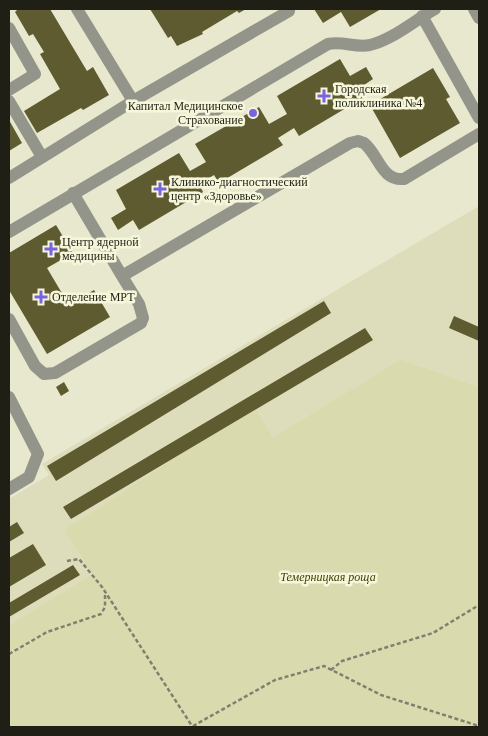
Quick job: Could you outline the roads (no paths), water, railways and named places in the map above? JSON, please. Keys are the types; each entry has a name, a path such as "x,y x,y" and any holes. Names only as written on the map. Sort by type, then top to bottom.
{"street":[{"path":"77,9 133,101"},
{"path":"9,178 133,101 289,12 288,9"},
{"path":"9,232 328,44 342,42 357,46 379,42 435,9"},
{"path":"474,9 479,18"},
{"path":"422,16 479,118"},
{"path":"9,28 36,74 9,90"},
{"path":"9,101 42,157"},
{"path":"122,276 350,143 358,141 364,143 369,147 386,174 398,179 404,179 479,134"},
{"path":"9,319 35,366 44,374 55,373 141,323 144,318 139,304 73,193"},
{"path":"9,398 38,454 29,477 11,483"}],"place":[{"name":"Городская поликлиника №4","path":"324,96"},
{"name":"Капитал Медицинское Страхование","path":"253,113"},
{"name":"Клинико-диагностический центр «Здоровье»","path":"160,189"},
{"name":"Центр ядерной медицины","path":"51,249"},
{"name":"Отделение МРТ","path":"41,297"}],"park label":[{"name":"Темерницкая роща","path":"328,577"}]}
